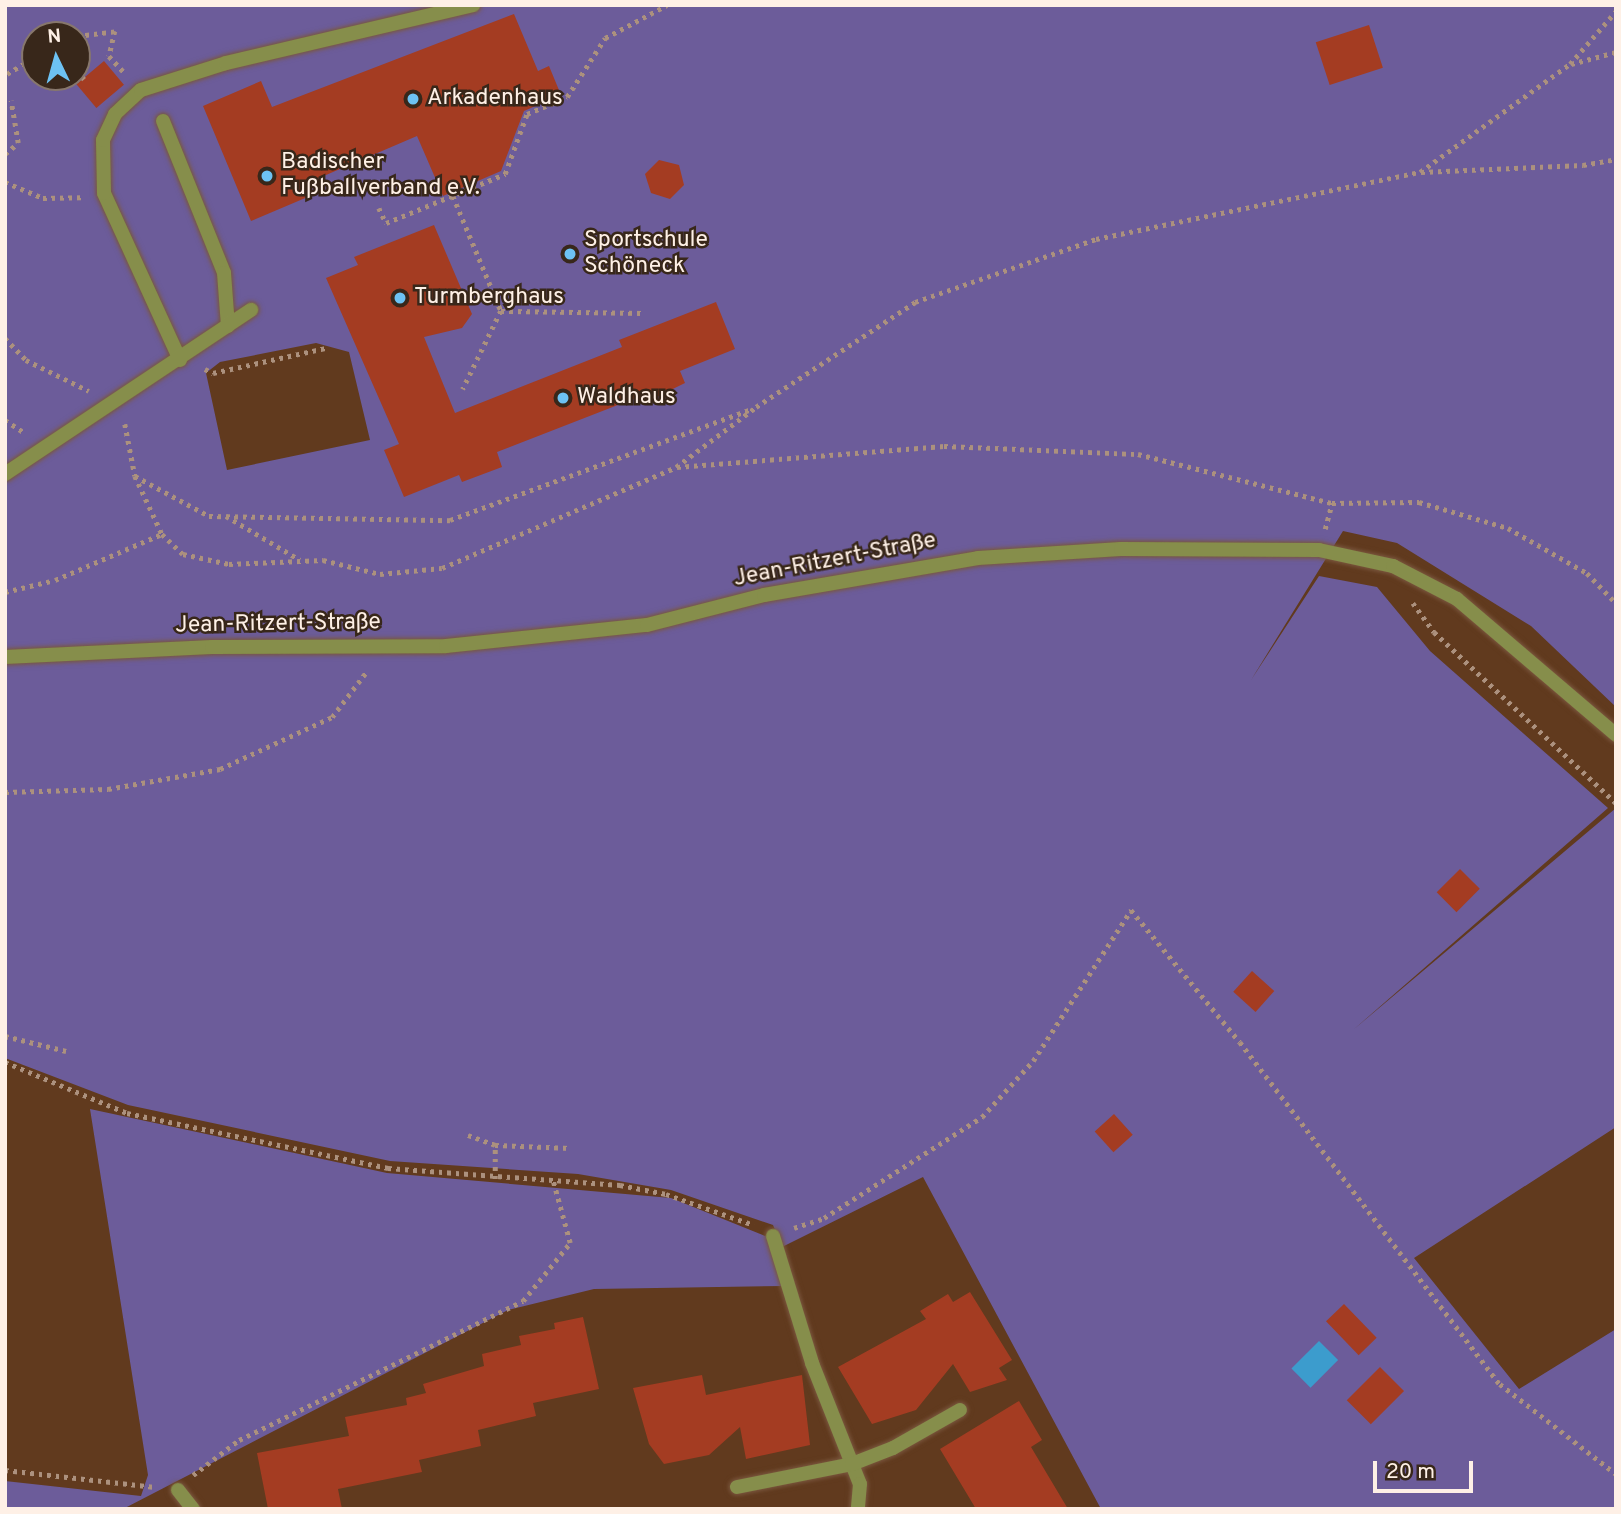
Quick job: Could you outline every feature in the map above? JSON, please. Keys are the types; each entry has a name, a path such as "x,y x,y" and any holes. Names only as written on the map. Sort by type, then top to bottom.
{"street":[{"path":"180,360 104,192 103,140 116,114 141,90 226,63 473,5"},
{"path":"163,121 224,273 228,326"},
{"path":"5,474 116,405 251,310"},
{"name":"Jean-Ritzert-Straße","path":"5,657 212,647 446,646 647,625 764,595 978,558 1121,549 1319,550 1362,557 1422,580 1490,625 1616,735"},
{"path":"773,1236 812,1363 860,1484 858,1509"},
{"path":"737,1487 852,1464 893,1448 960,1410"},
{"path":"178,1490 193,1509"}],"path":[{"path":"379,208 386,223 505,174 527,114 567,97 605,38 667,5"},
{"path":"1420,172 1570,64 1616,11"},
{"path":"91,34 115,31 109,56"},
{"path":"1570,64 1616,52"},
{"path":"5,154 18,142 11,101"},
{"path":"5,338 26,360 116,405 135,476 162,534 183,554 229,564 323,560 380,574 442,568 676,467 756,407 928,298 1096,239 1420,172 1583,166 1616,159"},
{"path":"5,182 43,198 83,197"},
{"path":"453,195 501,311 463,389"},
{"path":"501,311 643,313"},
{"path":"208,373 326,348"},
{"path":"135,476 209,516 394,523 450,520 756,407"},
{"path":"676,467 944,446 1138,454 1332,503 1419,502 1508,528 1587,573 1616,603"},
{"path":"226,515 301,561"},
{"path":"5,592 55,580 162,534"},
{"path":"1422,580 1412,604 1434,632 1616,803"},
{"path":"5,792 108,789 220,769 332,717 370,668"},
{"path":"5,1062 127,1113 388,1168 495,1179 553,1181 666,1194 773,1236 824,1218 982,1117 1033,1061 1131,910 1240,1042 1500,1384 1616,1474"},
{"path":"5,1036 66,1051"},
{"path":"468,1135 495,1145 570,1148"},
{"path":"495,1145 495,1179"},
{"path":"5,1469 178,1490 239,1440 523,1301 570,1243 553,1181"}],"shaded area":[{"path":"5,5 1616,5 1616,707 1531,626 1397,543 1343,531 1251,680 1319,576 1377,587 1430,651 1608,808 1353,1030 1616,808 1616,1127 1414,1258 1519,1389 1616,1329 1616,1509 1101,1509 923,1177 782,1247 773,1225 671,1190 578,1174 390,1161 128,1105 5,1058","holes":["316,343 349,352 370,440 227,470 206,373 220,362"]},
{"path":"90,1109 387,1173 671,1198 770,1238 784,1286 594,1289 508,1310 123,1509 5,1509 5,1481 141,1496 148,1475"}],"water":[{"path":"1319,1341 1338,1360 1311,1388 1291,1369"}],"building":[{"path":"514,14 538,71 549,66 561,95 524,111 501,171 443,196 417,136 305,184 310,196 251,221 203,106 261,81 272,107"},
{"path":"1369,25 1383,68 1330,85 1316,42"},
{"path":"104,61 124,85 96,108 82,91 91,91 91,72"},
{"path":"659,160 679,165 684,185 670,199 651,193 645,174"},
{"path":"434,225 472,314 462,328 424,337 455,413 622,347 619,340 716,302 735,349 680,371 685,383 644,403 641,396 497,452 502,467 462,482 459,475 404,497 384,450 399,444 326,278 358,265 354,257"},
{"path":"1460,869 1480,889 1456,912 1437,892"},
{"path":"1252,971 1274,991 1256,1012 1233,992"},
{"path":"1114,1114 1133,1135 1113,1152 1095,1131"},
{"path":"970,1292 1012,1360 999,1368 1007,1380 970,1392 953,1364 916,1410 872,1424 838,1367 926,1319 920,1311 948,1294 953,1302"},
{"path":"1344,1304 1377,1338 1359,1355 1326,1321"},
{"path":"583,1317 599,1389 533,1403 536,1416 478,1430 481,1446 419,1460 422,1472 338,1489 342,1509 268,1509 257,1453 349,1436 345,1417 407,1405 406,1398 426,1393 423,1384 484,1366 482,1354 521,1345 519,1336 555,1329 554,1323"},
{"path":"1380,1367 1404,1391 1371,1424 1347,1400"},
{"path":"702,1375 706,1395 802,1375 810,1445 746,1459 740,1427 709,1455 664,1464 649,1444 633,1388"},
{"path":"1019,1401 1042,1440 1031,1447 1068,1509 976,1509 940,1449"}],"place":[{"name":"Arkadenhaus","path":"413,99"},
{"name":"Badischer Fußballverband e.V.","path":"267,176"},
{"name":"Sportschule Schöneck","path":"570,254"},
{"name":"Turmberghaus","path":"400,298"},
{"name":"Waldhaus","path":"563,398"}]}
